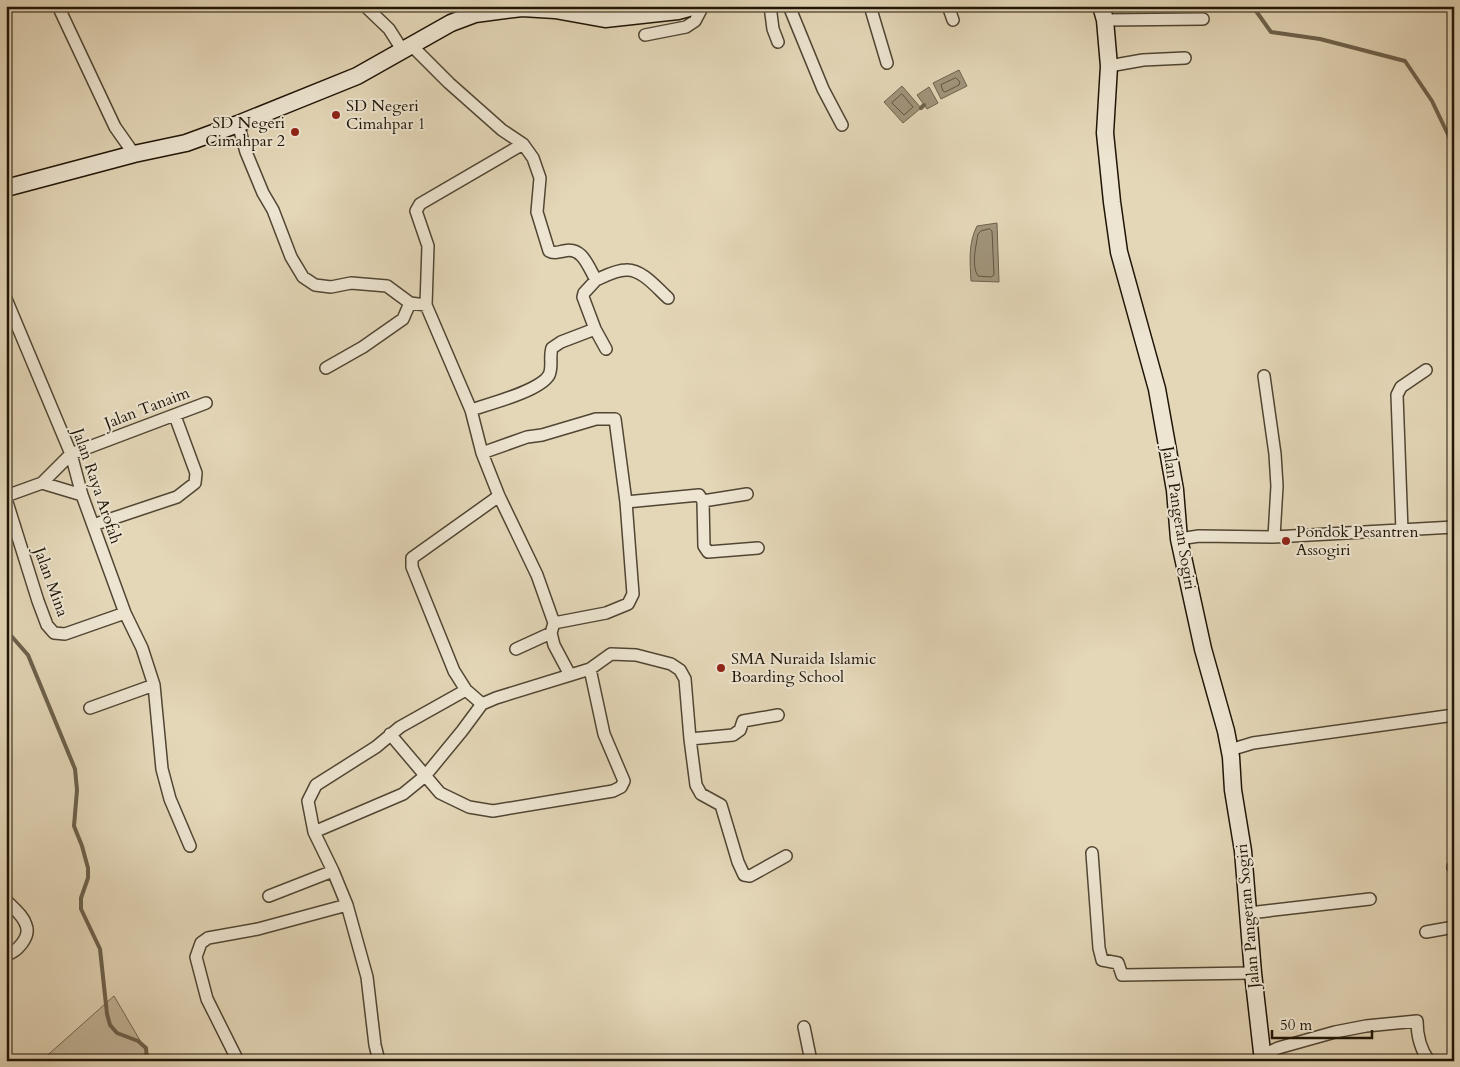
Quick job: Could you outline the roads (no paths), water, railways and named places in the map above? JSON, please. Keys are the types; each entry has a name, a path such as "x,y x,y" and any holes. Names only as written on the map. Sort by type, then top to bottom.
{"street":[{"path":"58,6 115,128 134,154"},
{"path":"365,6 407,48 502,130 523,144 534,158 540,178 537,212 549,251 553,253 570,250 580,253 596,280"},
{"path":"6,188 134,154 186,143 238,124 357,76 451,23 475,14 522,8 555,10 605,19 696,6"},
{"path":"645,35 686,27 695,22 703,6"},
{"path":"770,6 773,29 778,42"},
{"path":"789,6 823,88 842,126"},
{"path":"870,6 887,63"},
{"path":"948,6 953,20"},
{"path":"1103,13 1203,19"},
{"name":"Jalan Pangeran Sogiri","path":"1103,13 1109,66 1105,133 1119,252 1157,389 1175,490 1180,539 1203,648 1230,750 1233,790 1243,851 1263,1058"},
{"path":"1109,66 1143,60 1185,58"},
{"path":"238,124 246,152 263,193 273,210 291,257 303,277 315,285 331,288 351,283 387,286 410,303 426,305"},
{"path":"523,144 420,204 416,211 416,216 428,246 426,305 471,410 482,453 537,575 552,628 554,646 570,675"},
{"path":"606,349 595,328 583,295 596,280 622,270 632,270 641,275 668,298"},
{"name":"Jalan Raya Arofah","path":"6,299 71,454 82,495 125,612 142,648 154,685 162,769 170,799 190,846"},
{"path":"326,368 363,348 395,325 402,319 410,303"},
{"path":"471,410 538,385 548,377 551,369 552,348 560,342 595,328"},
{"path":"1402,531 1398,395 1401,387 1426,370"},
{"path":"1264,376 1275,454 1277,486 1274,537"},
{"name":"Jalan Tanaim","path":"71,454 206,403"},
{"path":"93,525 176,497 195,483 196,473 175,416"},
{"path":"482,453 527,437 542,435 596,419 615,419 626,502 633,594 628,604 606,613 552,628 516,649"},
{"path":"6,497 42,483 71,454"},
{"path":"42,483 82,495"},
{"path":"626,502 695,494 701,497 703,501 704,546 708,552 758,548"},
{"path":"703,501 747,494"},
{"path":"482,704 466,690 454,671 412,566 412,558 500,496"},
{"name":"Jalan Mina","path":"6,497 38,602 47,625 54,633 65,634 125,612"},
{"path":"1180,539 1199,536 1274,537 1454,527"},
{"path":"314,832 404,794 425,776 482,704 590,669 611,654 626,653 671,664 680,670 685,679 696,785 701,794 722,805 738,862 744,875 750,876 786,856"},
{"path":"390,734 440,793 469,807 493,811 613,791 621,787 624,781 604,734 590,669"},
{"path":"90,708 154,685"},
{"path":"379,1061 374,1044 368,977 347,905 333,870 314,832 308,801 316,785 376,747 400,727 466,690"},
{"path":"690,740 733,735 740,730 743,721 778,714"},
{"path":"1230,750 1253,743 1454,715"},
{"path":"1092,854 1099,948 1102,960 1118,963 1122,975 1254,972"},
{"path":"269,896 333,870"},
{"path":"1248,913 1370,899"},
{"path":"6,900 27,926 26,936 22,945 6,955"},
{"path":"238,1061 207,999 196,957 201,943 208,938 258,929 347,905"},
{"path":"1426,932 1454,927"},
{"path":"1263,1058 1278,1048 1350,1029 1417,1021 1417,1032 1421,1046 1429,1061"},
{"path":"804,1027 811,1061"}],"water":[{"path":"959,70 967,86 941,99 933,83"},
{"path":"902,86 921,108 903,123 884,102"},
{"path":"929,87 938,103 927,109 917,95"},
{"path":"997,223 999,282 971,281 971,246 977,226"}],"waterway":[{"path":"1244,6 1256,11 1271,32 1320,39 1405,61 1432,101 1454,147"},
{"path":"921,108 924,105"},
{"path":"6,630 28,655 75,769 77,790 74,826 88,868 88,878 81,898 81,909 100,949 107,1014 110,1025 117,1033 138,1041 146,1048 147,1061"}],"place":[{"name":"SD Negeri Cimahpar 1","path":"336,115"},
{"name":"SD Negeri Cimahpar 2","path":"295,132"},
{"name":"Pondok Pesantren Assogiri","path":"1286,541"},
{"name":"SMA Nuraida Islamic Boarding School","path":"721,668"}]}
